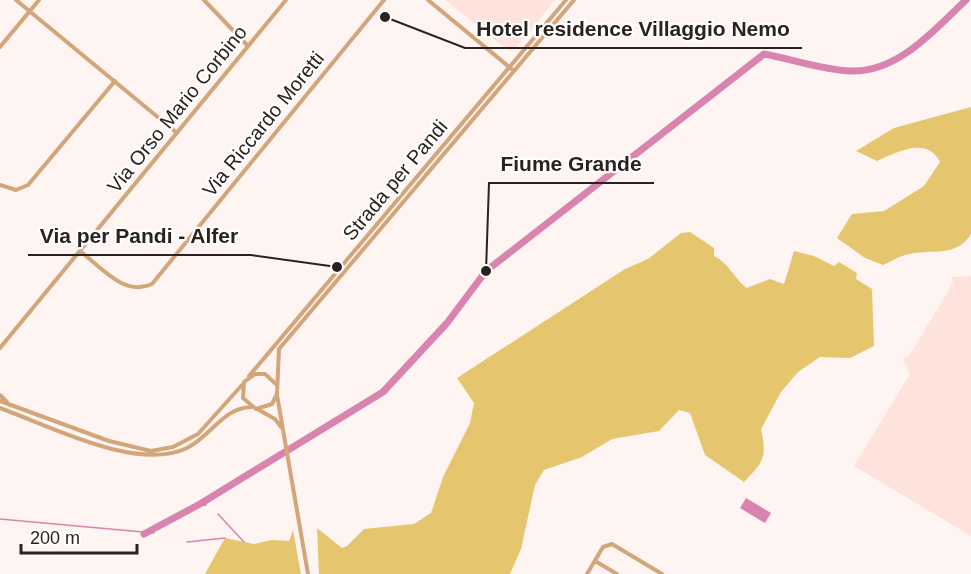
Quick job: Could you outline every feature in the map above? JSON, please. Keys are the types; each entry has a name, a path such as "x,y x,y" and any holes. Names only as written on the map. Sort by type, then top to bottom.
{"street":[{"path":"16,0 177,133"},
{"path":"0,47 39,0"},
{"path":"204,0 248,46"},
{"name":"Via Orso Mario Corbino","path":"0,348 286,0"},
{"name":"Via Riccardo Moretti","path":"80,251 126,288 140,290 152,285 384,0"},
{"path":"428,0 514,71"},
{"name":"Strada per Pandi","path":"10,404 117,444 150,451 173,447 198,434 566,0"},
{"name":"Strada per Pandi","path":"308,574 277,394 279,349 574,0"},
{"path":"0,185 16,190 28,185 115,81"},
{"path":"276,384 265,374 255,374 245,380 243,398 254,408 275,419 283,430"},
{"path":"0,408 122,452 153,456 171,454 189,447 206,436 229,413 267,407 277,394"},
{"path":"0,396 10,404"},
{"path":"0,401 10,404"},
{"path":"587,574 603,547 612,544 660,573"},
{"path":"594,561 617,574"}],"shaded area":[{"path":"445,0 555,0 514,50 509,51"},
{"path":"971,107 971,234 965,242 950,250 905,255 883,265 865,258 837,238 852,214 884,211 924,186 940,162 934,154 920,148 912,148 877,161 856,151 894,128"},
{"path":"690,232 714,248 714,256 724,263 747,288 770,279 784,284 794,251 814,256 834,266 839,262 857,273 856,279 872,289 874,346 850,358 820,357 798,372 781,392 761,429 764,453 760,464 744,482 705,455 690,413 679,410 659,431 612,439 582,457 544,470 535,485 521,549 510,574 319,574 317,528 342,548 364,529 414,524 431,513 443,477 470,423 474,403 457,378 625,269 648,259 681,233"},
{"path":"971,276 971,536 854,466 910,374 903,359 909,356 953,283 952,277"},
{"path":"746,498 771,513 765,523 740,508"},
{"path":"293,530 301,574 205,574 225,538 254,544 272,540 289,541"}],"waterway":[{"path":"144,534 200,504 383,392 447,323 486,271 764,54 830,69 868,70 884,65 915,47 966,0"},
{"path":"200,504 205,504"},
{"path":"218,514 244,542"},
{"path":"0,519 154,533"},
{"path":"187,542 225,538"}],"place":[{"name":"Hotel residence Villaggio Nemo","path":"385,17"},
{"name":"Via per Pandi - Alfer","path":"337,267"},
{"name":"Fiume Grande","path":"486,271"}]}
